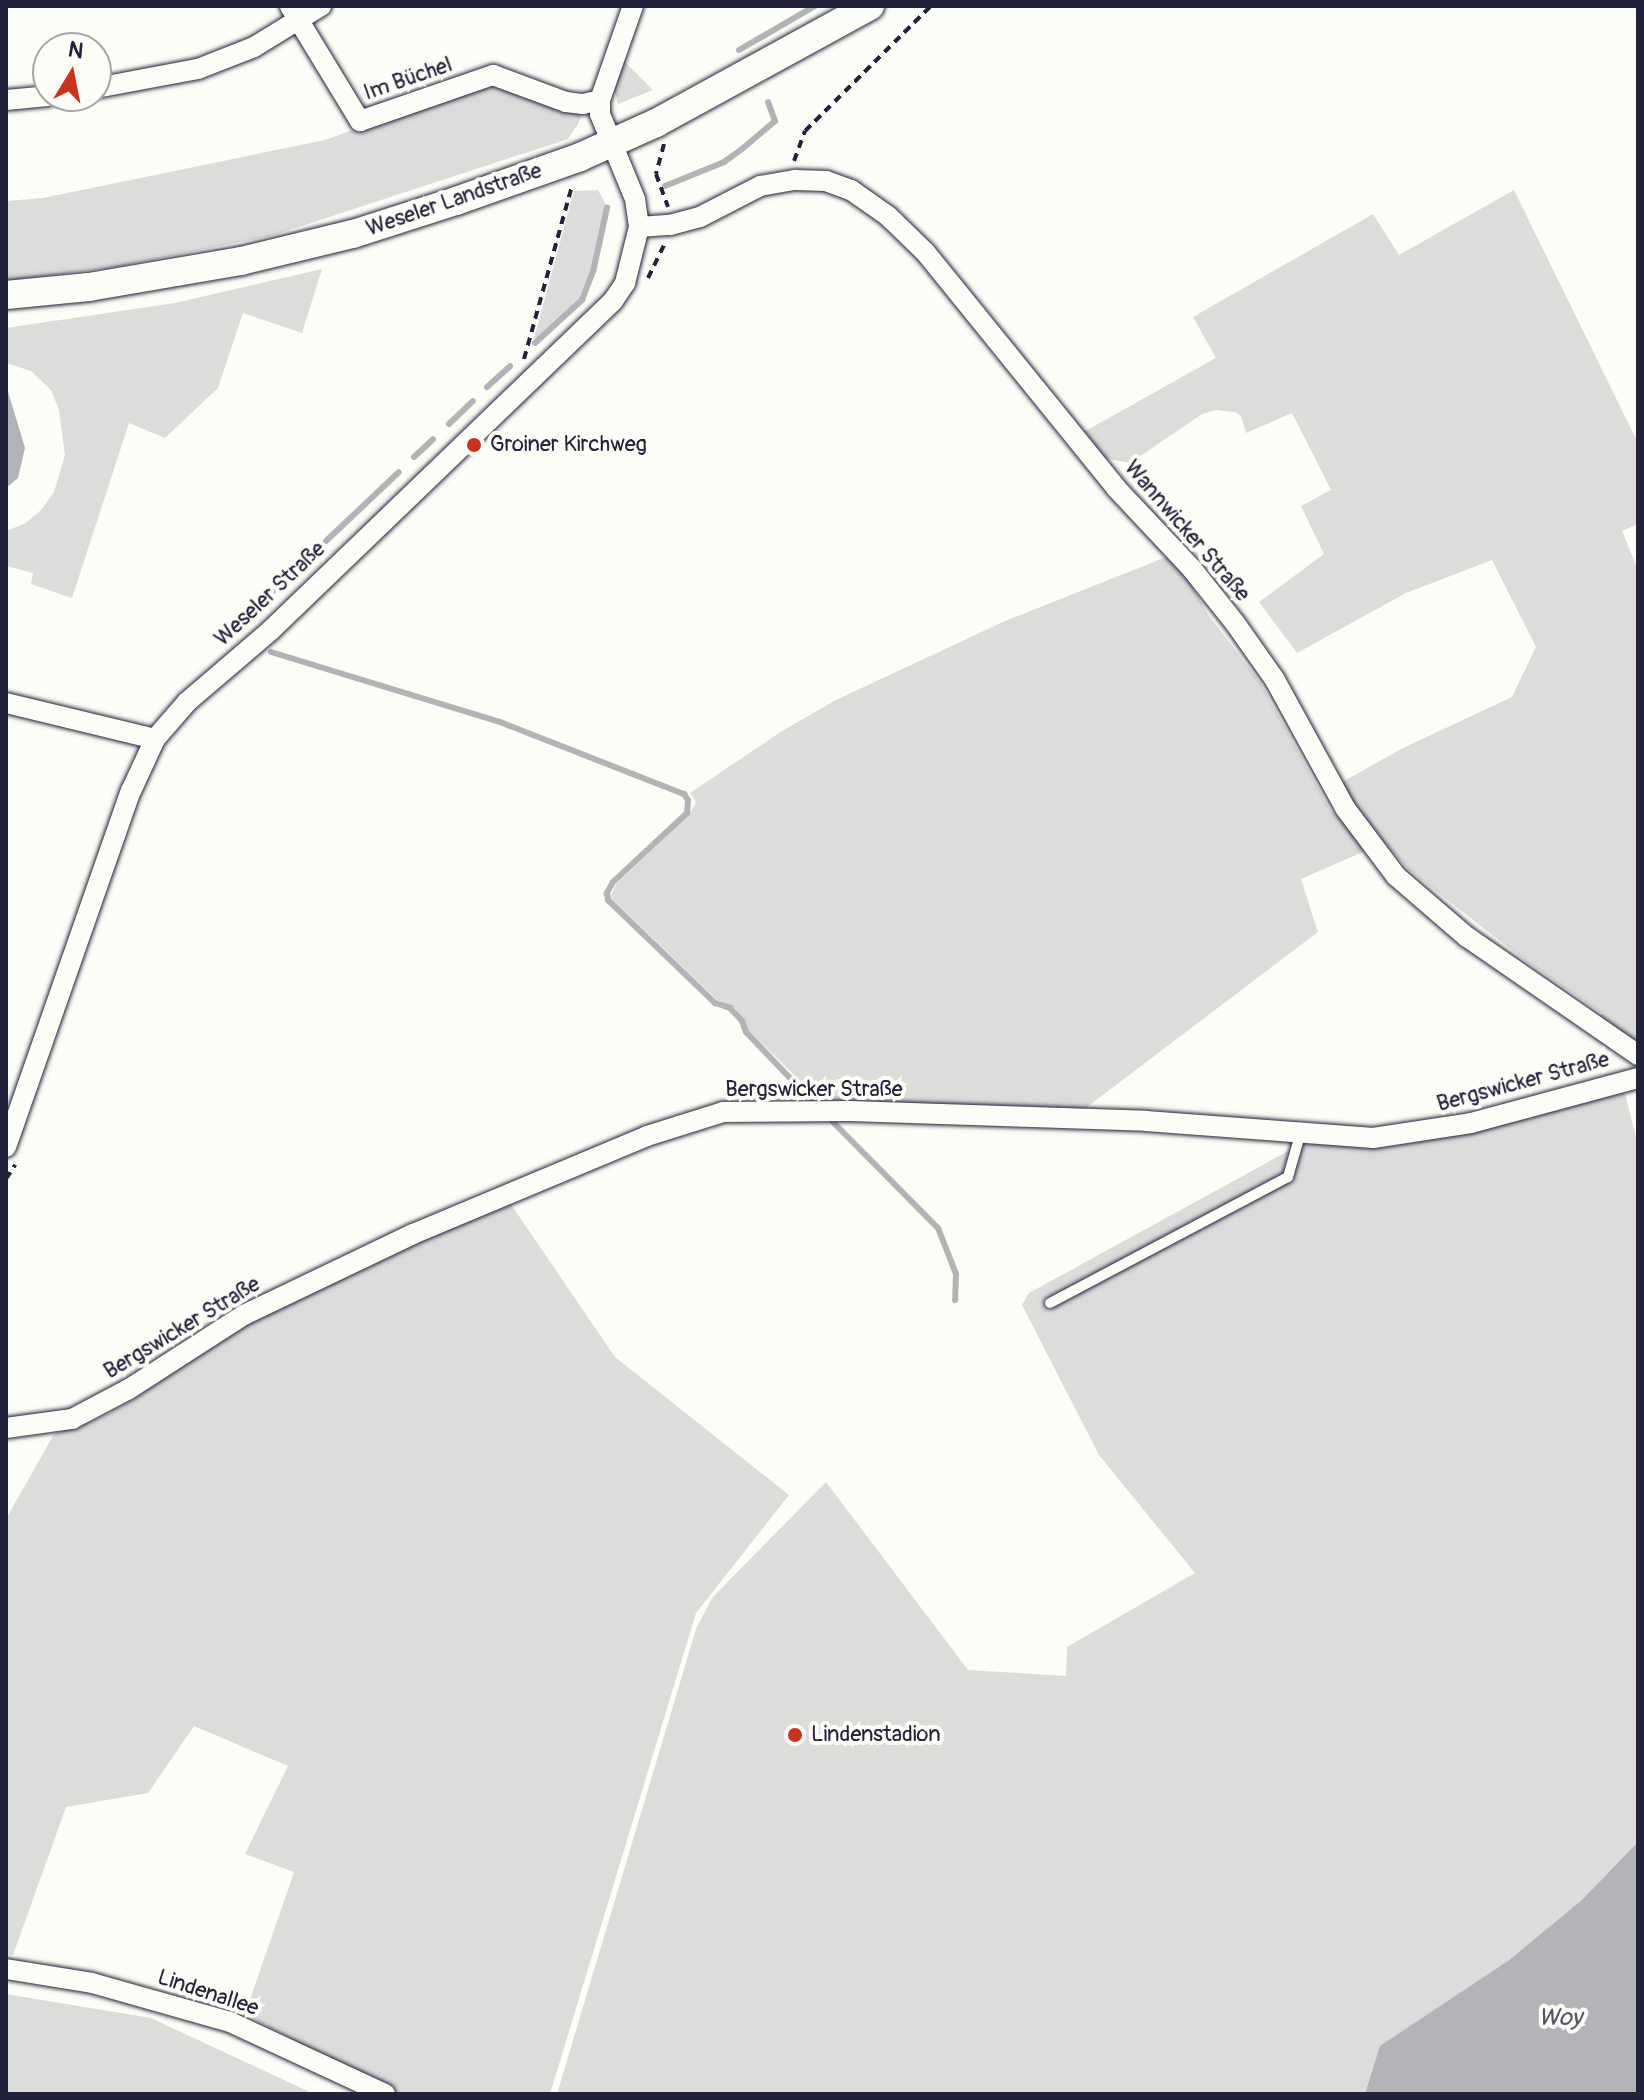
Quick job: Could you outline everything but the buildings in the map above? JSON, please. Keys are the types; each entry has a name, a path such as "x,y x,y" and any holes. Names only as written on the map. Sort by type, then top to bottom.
{"main road":[{"name":"Weseler Landstraße","path":"6,295 89,287 241,261 353,234 611,144 656,123 870,6"}],"street":[{"path":"112,85 198,69 254,47 295,14 321,6"},
{"path":"611,144 600,114 600,100 633,6"},
{"name":"Im Büchel","path":"295,14 360,121 493,75 566,102 583,104 600,100"},
{"path":"6,100 32,98"},
{"name":"Weseler Straße","path":"14,1150 131,791 155,739 187,702 270,631 613,301 632,267 639,227 635,199 611,144"},
{"name":"Wannwicker Straße","path":"639,227 670,225 700,217 760,186 795,180 826,181 851,190 888,216 926,253 1116,488 1192,569 1235,623 1275,680 1345,808 1396,876 1435,912 1536,988 1638,1055"},
{"path":"6,703 155,739"},
{"name":"Bergswicker Straße","path":"6,1428 72,1419 129,1389 244,1315 504,1195 697,1118 748,1110 850,1111 1146,1121 1300,1135 1373,1138 1428,1131 1638,1078"},
{"name":"Lindenallee","path":"6,1969 92,1983 230,2022 385,2094"}],"lane":[{"path":"1050,1303 1288,1177 1300,1135"}],"path":[{"path":"795,180 793,162 805,131 931,6"},
{"path":"644,284 665,245 670,225 670,211 656,174 665,148 656,123"},
{"path":"533,377 524,359 527,341 580,157"},
{"path":"6,1179 14,1150"}],"shaded area":[{"path":"621,58 653,90 618,104 614,88"},
{"path":"492,80 579,112 578,124 568,139 271,236 120,266 6,281 6,201 43,198 325,140"},
{"path":"598,190 608,209 594,273 583,301 535,345 533,342 574,191"},
{"path":"1514,190 1638,443 1638,524 1622,531 1638,570 1638,1048 1593,1020 1603,1014 1527,962 1409,870 1350,804 1339,784 1401,749 1512,697 1536,647 1492,560 1406,593 1297,653 1259,602 1324,554 1301,506 1331,490 1292,413 1246,433 1241,416 1235,412 1216,410 1202,414 1130,463 1103,458 1080,434 1216,358 1193,317 1373,214 1399,255"},
{"path":"322,269 302,333 243,313 218,388 165,438 129,423 72,598 31,584 33,573 6,566 6,531 26,523 42,509 54,492 65,455 59,410 51,390 31,371 6,363 6,328 175,303"},
{"path":"1174,554 1209,616 1260,682 1331,811 1372,848 1301,879 1318,932 1083,1110 821,1101 749,1031 736,1009 717,1000 610,897 617,883 689,815 696,802 690,793 782,731 836,700 1005,621"},
{"path":"1624,1090 1638,1145 1638,2094 557,2094 696,1629 712,1598 826,1482 968,1670 1066,1676 1067,1647 1195,1573 1099,1455 1022,1305 1029,1293 1301,1144 1391,1146 1456,1135"},
{"path":"510,1203 615,1357 789,1495 696,1613 550,2094 394,2094 245,2014 294,1872 245,1854 288,1766 194,1726 148,1793 66,1807 13,1955 6,1954 6,1519 54,1434 96,1420 133,1400 235,1330 415,1241"},
{"path":"6,1994 151,2018 314,2094 6,2094"}],"water":[{"path":"6,385 25,448 18,478 6,488"},
{"name":"Woy","path":"1638,1842 1638,2094 1365,2094 1380,2046 1508,1961 1582,1900"}],"waterway":[{"path":"739,50 815,6"},
{"path":"665,186 724,162 742,149 775,121 768,102"},
{"path":"535,343 582,300 593,272 607,208"},
{"path":"487,387 510,366"},
{"path":"449,424 473,401"},
{"path":"414,457 433,439"},
{"path":"326,541 399,472"},
{"path":"246,624 243,619 308,558"},
{"path":"271,652 500,722 684,794 688,800 687,813 613,882 607,893 608,900 715,1003 730,1008 742,1021 746,1032 812,1101"},
{"path":"832,1121 938,1228 956,1274 955,1300"}],"place":[{"name":"Groiner Kirchweg","path":"474,445"},
{"name":"Lindenstadion","path":"795,1735"}]}
